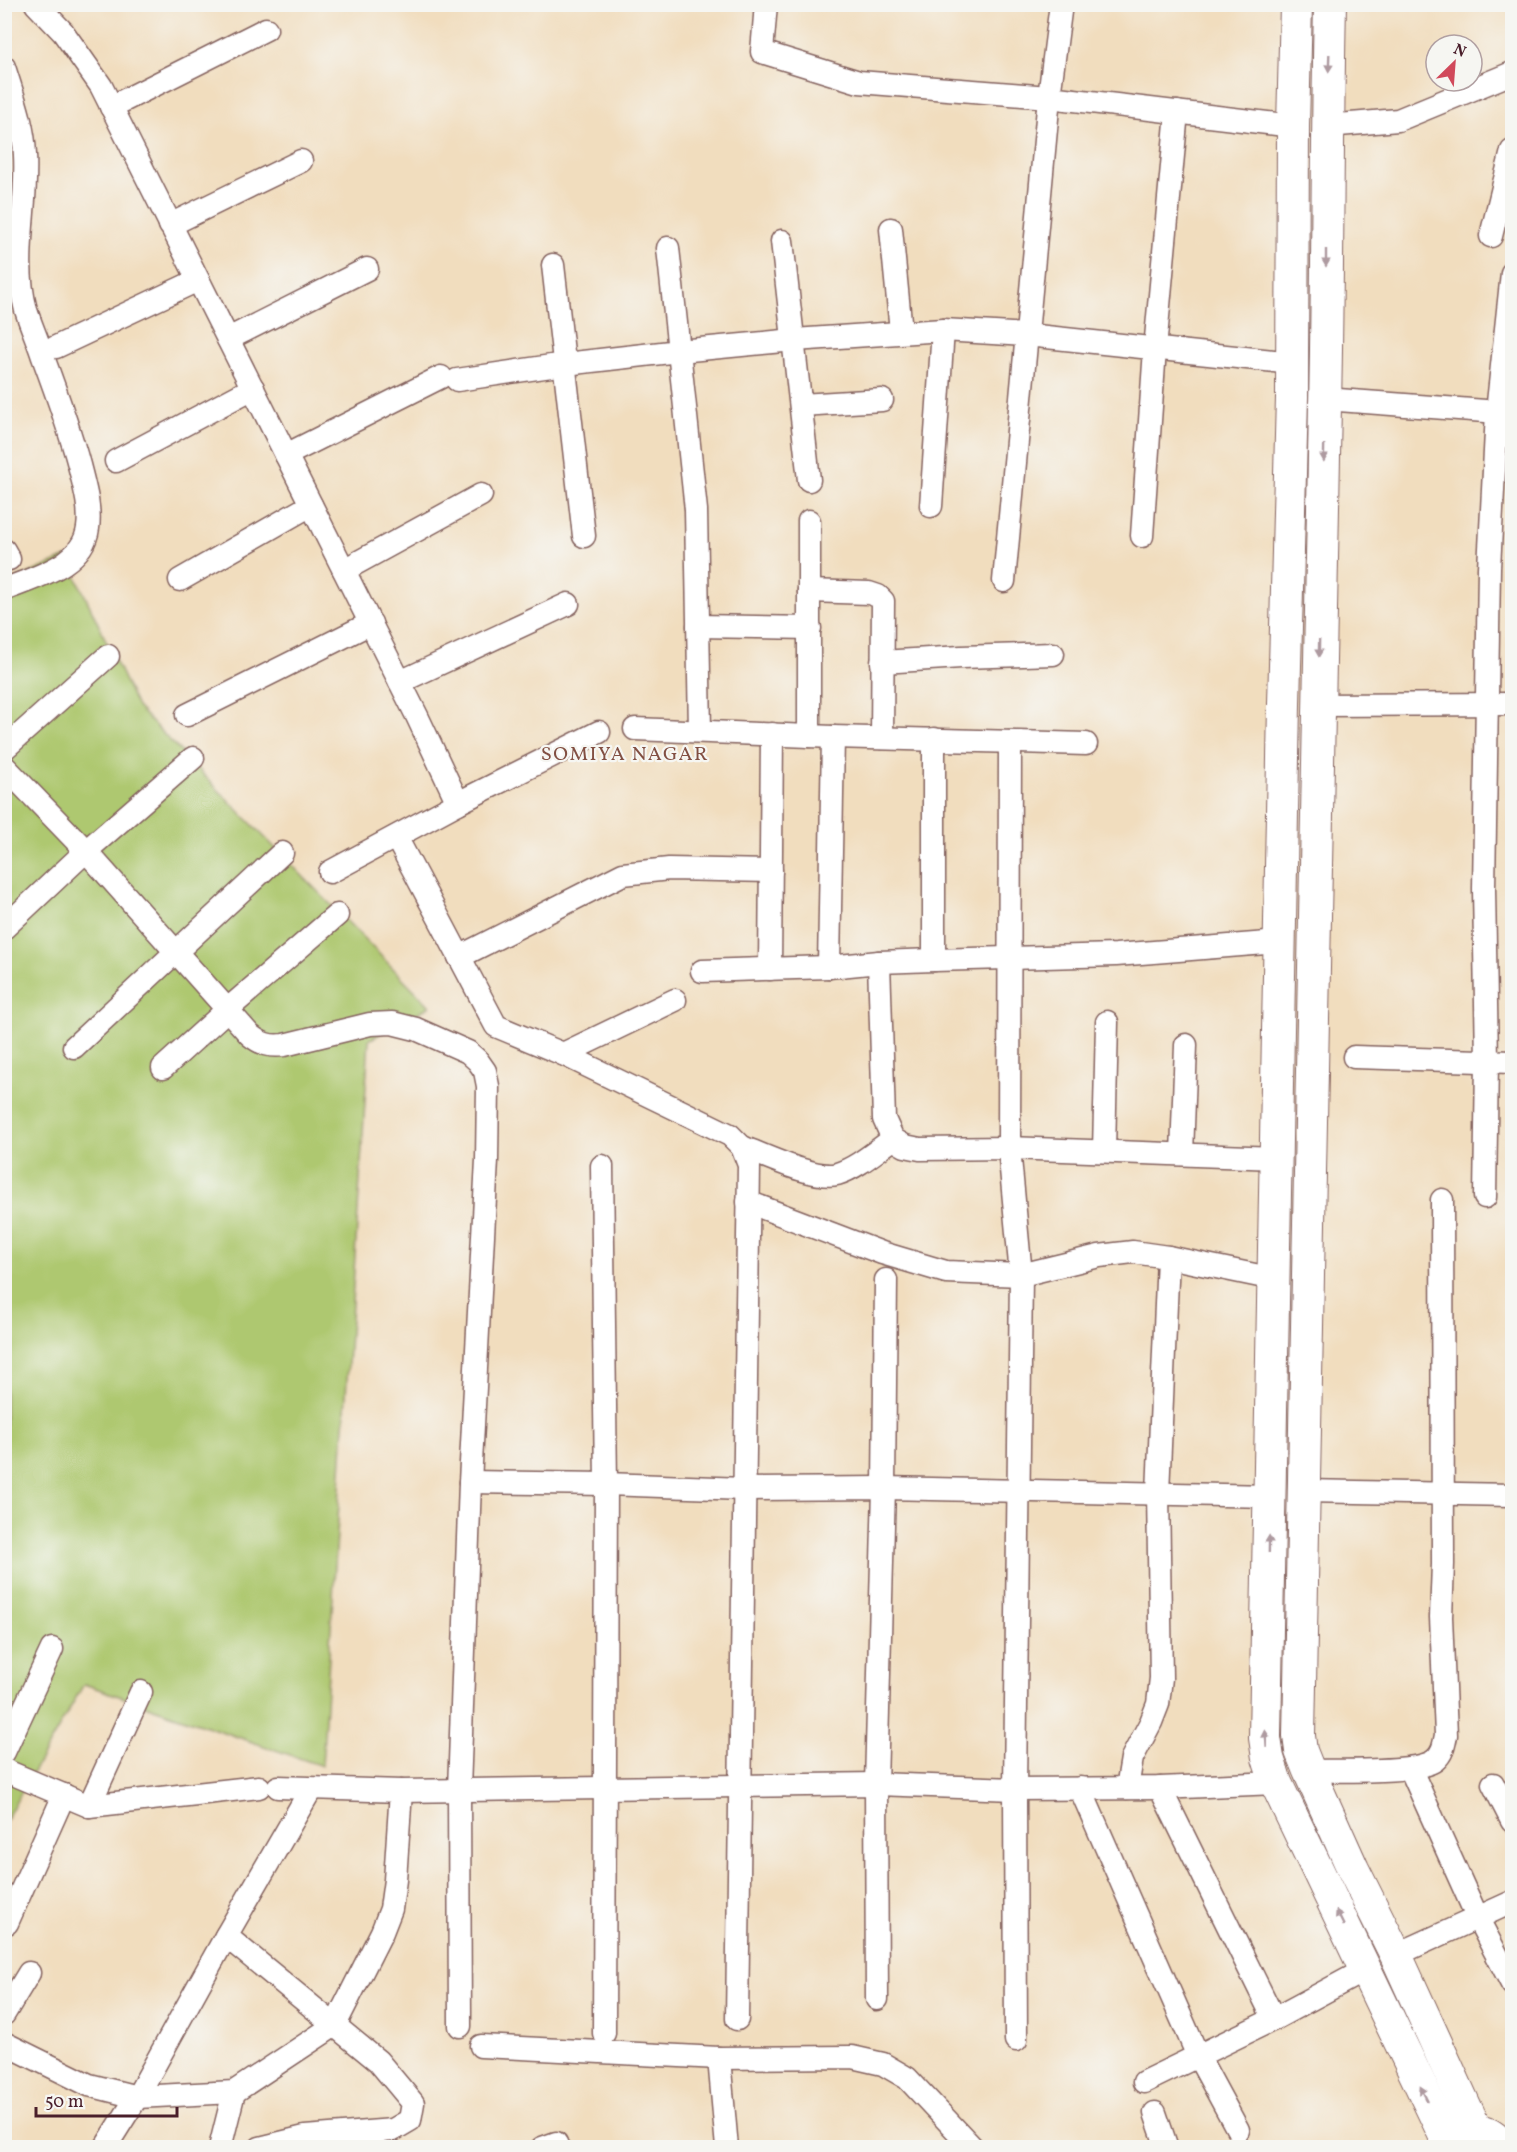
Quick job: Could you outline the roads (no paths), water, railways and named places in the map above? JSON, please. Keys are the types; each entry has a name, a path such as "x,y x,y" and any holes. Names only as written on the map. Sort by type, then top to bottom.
{"main road":[{"path":"1296,4 1293,126 1293,363 1265,1738 1268,1758 1276,1783 1444,2134 1447,2148"},
{"path":"1330,4 1325,399 1299,1736 1301,1751 1309,1771 1353,1869 1396,1955 1464,2139 1488,2132 1504,2148 1512,2145"}],"street":[{"path":"36,4 63,32 101,86 371,623 458,803"},
{"path":"766,4 762,52 859,81 1049,98 1293,126"},
{"path":"1004,581 1049,98 1060,4"},
{"path":"111,107 266,29"},
{"path":"4,67 17,109 25,154 25,204 20,271 26,309 74,445 86,490 88,528 83,544 73,558 56,568 4,590"},
{"path":"1327,126 1398,120 1512,72"},
{"path":"1142,536 1155,349 1177,112"},
{"path":"1491,236 1512,151"},
{"path":"170,225 301,161"},
{"path":"891,229 901,332"},
{"path":"782,242 809,480"},
{"path":"668,248 696,510 700,731"},
{"path":"553,265 584,536"},
{"path":"228,339 367,270"},
{"path":"1485,1197 1487,1060 1484,889 1489,568 1505,413 1512,273"},
{"path":"56,347 198,280"},
{"path":"931,506 943,330"},
{"path":"286,455 449,378 794,340 943,330 1027,335 1293,363"},
{"path":"116,461 253,388"},
{"path":"1325,399 1505,413"},
{"path":"801,405 882,400"},
{"path":"344,570 481,495"},
{"path":"180,580 311,505"},
{"path":"809,520 809,736"},
{"path":"809,591 869,593 878,596 883,602 882,738"},
{"path":"400,682 568,604"},
{"path":"187,715 371,623"},
{"path":"698,626 810,628"},
{"path":"882,662 1053,654"},
{"path":"4,750 108,656"},
{"path":"1318,705 1512,704"},
{"path":"635,729 1086,744"},
{"path":"330,872 458,803 599,732"},
{"path":"770,969 772,734"},
{"path":"829,967 833,737"},
{"path":"934,740 934,960"},
{"path":"1010,741 1009,1148 1021,1275 1015,1789 1016,2040"},
{"path":"4,928 86,851 193,758"},
{"path":"4,766 86,851 259,1043 271,1046 284,1045 370,1024 392,1023 416,1029 468,1052 485,1071 488,1086 486,1160 470,1482 459,1790 460,2026"},
{"path":"396,837 496,1026 563,1054 730,1135 742,1147 749,1165 737,2019"},
{"path":"74,1047 282,854"},
{"path":"459,957 623,874 669,869 771,871"},
{"path":"163,1068 337,915"},
{"path":"702,971 829,967 879,962 1116,955 1280,942"},
{"path":"879,962 884,1119 893,1140 905,1146 920,1149 1009,1148 1276,1158"},
{"path":"563,1054 675,1000"},
{"path":"1104,1151 1107,1023"},
{"path":"1182,1154 1186,1045"},
{"path":"1354,1057 1512,1062"},
{"path":"742,1147 803,1170 825,1175 837,1174 893,1140"},
{"path":"602,1166 606,1484 604,2033"},
{"path":"1309,1771 1410,1768 1433,1761 1443,1751 1446,1735 1441,1617 1442,1200"},
{"path":"748,1202 882,1253 946,1272 1021,1275 1099,1256 1133,1252 1274,1279"},
{"path":"1127,1788 1132,1758 1158,1704 1161,1678 1158,1493 1167,1257"},
{"path":"877,1999 876,1784 884,1488 886,1280"},
{"path":"470,1482 744,1489 884,1488 1270,1496"},
{"path":"1304,1491 1512,1495"},
{"path":"4,1752 52,1649"},
{"path":"89,1806 141,1692"},
{"path":"1410,1768 1478,1919 1512,1984"},
{"path":"4,1770 89,1806 268,1787 401,1791 876,1784 1015,1789 1160,1788 1276,1783"},
{"path":"1493,1785 1512,1821"},
{"path":"1080,1788 1198,2056 1238,2130"},
{"path":"1160,1788 1274,2019"},
{"path":"105,2148 137,2097 311,1789"},
{"path":"4,2043 89,2085 137,2097 234,2092 335,2025 382,1932 391,1909 401,1791"},
{"path":"7,1923 64,1796"},
{"path":"1396,1955 1512,1902"},
{"path":"226,1936 378,2061 413,2103 410,2120 393,2130 342,2141 305,2137 260,2148"},
{"path":"1144,2082 1274,2019 1365,1970"},
{"path":"4,2014 29,1972"},
{"path":"481,2046 719,2058 852,2057 883,2064 907,2078 973,2148"},
{"path":"719,2058 727,2148"},
{"path":"220,2148 234,2092"},
{"path":"1155,2113 1167,2148"},
{"path":"542,2148 556,2143 558,2148"}],"district":[{"name":"SOMIYA NAGAR","path":"625,753"}]}
